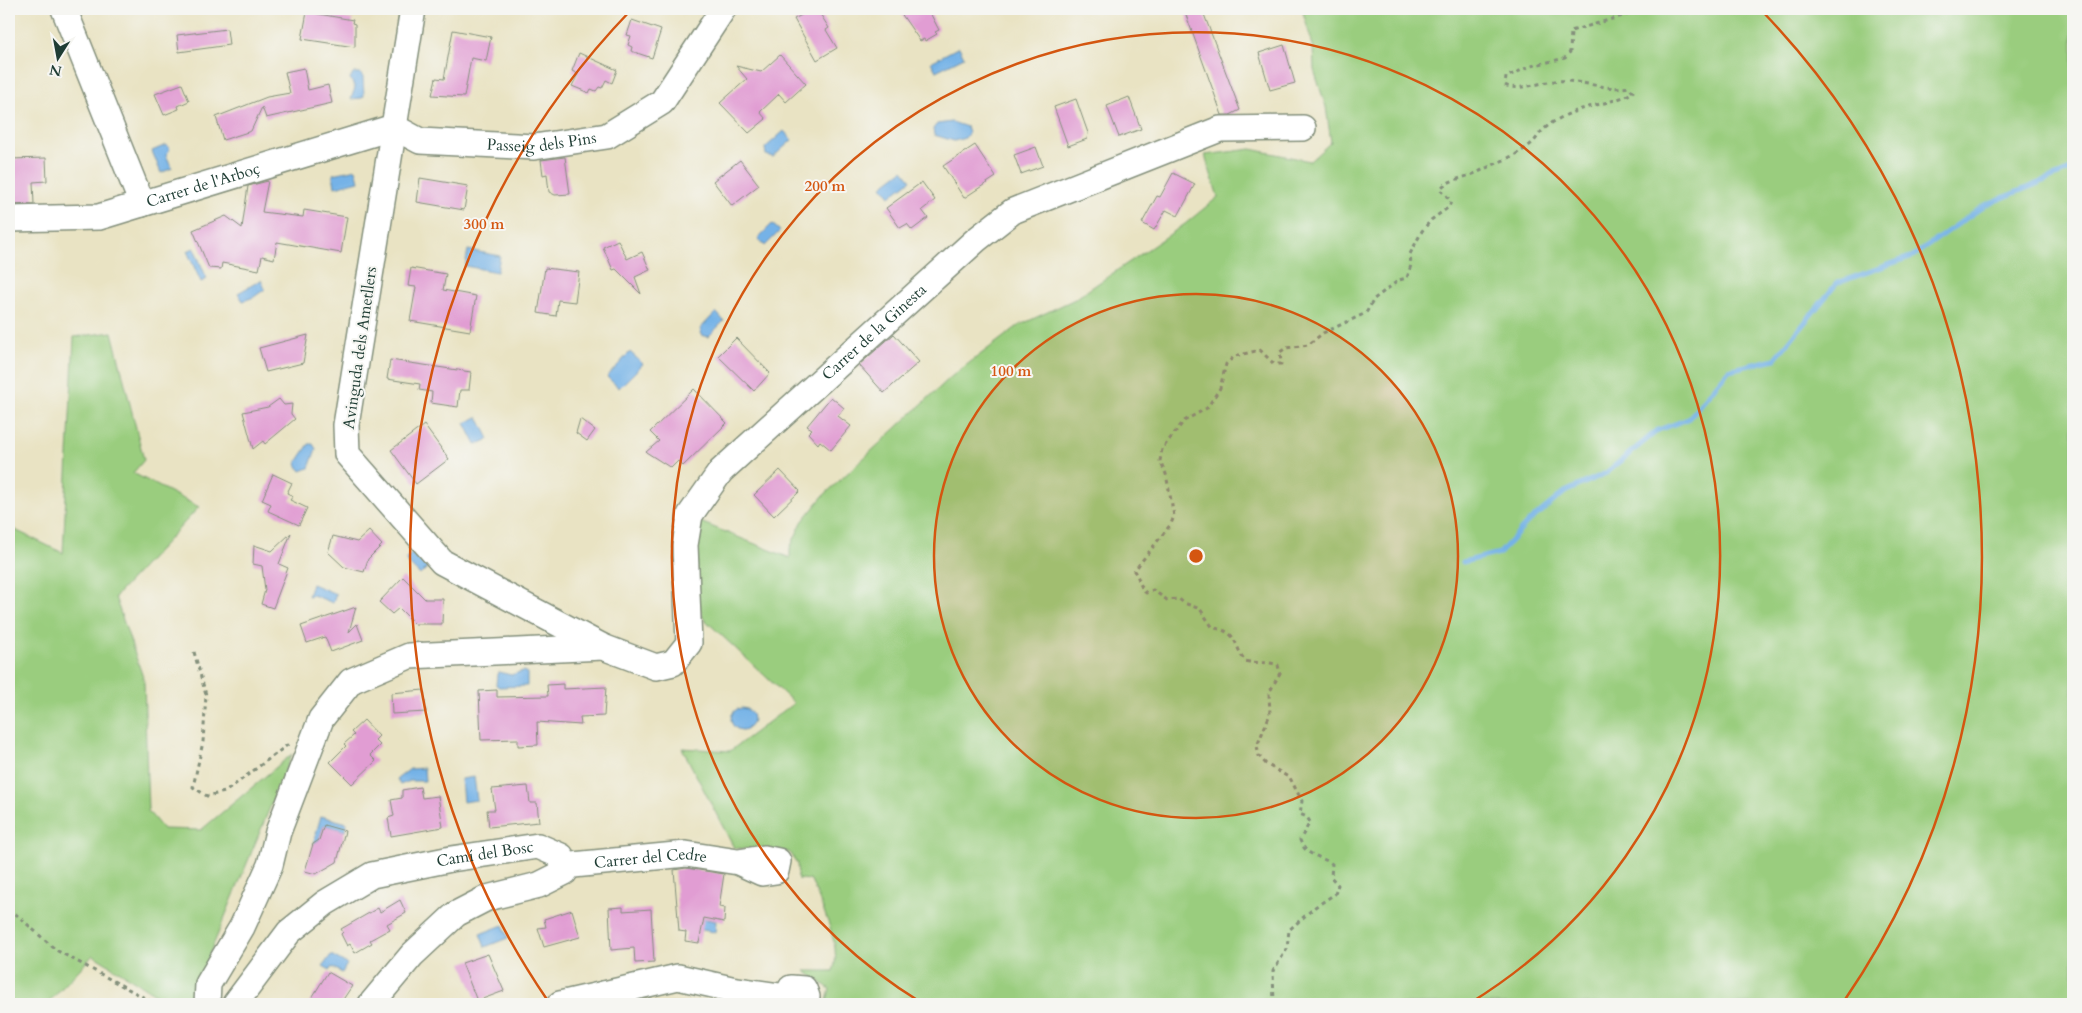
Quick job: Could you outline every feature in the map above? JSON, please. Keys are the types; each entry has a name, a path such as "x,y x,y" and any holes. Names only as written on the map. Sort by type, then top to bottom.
{"street":[{"path":"64,9 142,204"},
{"name":"Avinguda dels Ametllers","path":"413,9 346,425 347,454 442,562 603,647"},
{"name":"Passeig dels Pins","path":"394,127 420,141 515,146 534,146 606,136 662,102 726,12"},
{"name":"Carrer de l'Arboç","path":"9,219 99,217 394,127"},
{"name":"Carrer de la Ginesta","path":"603,647 656,667 673,663 689,643 685,545 690,515 721,471 976,240 1013,211 1220,129 1303,128"},
{"path":"540,650 550,643 553,635 550,619"},
{"path":"207,1004 208,984 242,927 270,865 278,832 321,719 351,681 410,656 603,647"},
{"name":"Camí del Bosc","path":"235,1004 289,932 324,903 372,876 451,859 538,846 561,856 563,866"},
{"name":"Carrer del Cedre","path":"563,866 686,854 738,862"},
{"path":"371,1004 412,955 456,914 486,898 539,885 565,872 563,866"},
{"path":"560,1004 610,999 678,977 732,989 787,997"}],"path":[{"path":"1274,1004 1273,971 1287,949 1289,930 1315,907 1335,894 1338,885 1331,877 1332,864 1325,859 1316,858 1302,847 1300,840 1310,822 1300,814 1302,801 1295,791 1294,784 1290,778 1266,764 1260,756 1257,746 1270,714 1269,693 1280,673 1278,664 1245,662 1232,635 1225,629 1213,628 1200,609 1179,599 1167,600 1153,590 1146,593 1140,587 1139,576 1134,570 1172,524 1174,516 1166,474 1160,461 1162,449 1184,421 1207,408 1220,388 1226,364 1235,356 1260,350 1274,364 1281,364 1280,352 1286,348 1308,345 1350,318 1366,313 1374,300 1399,280 1408,278 1411,265 1410,254 1422,231 1431,220 1449,206 1451,201 1440,189 1445,183 1458,180 1521,150 1532,143 1542,131 1556,120 1572,112 1609,100 1624,98 1633,92 1629,87 1614,90 1557,80 1520,88 1505,86 1506,77 1519,71 1565,58 1570,52 1570,31 1648,9"},
{"path":"194,652 206,694 203,742 193,788 207,796 225,792 294,740 316,733"},
{"path":"9,908 56,950 156,1004"}],"green space":[{"path":"1302,9 2073,9 2073,1004 826,1004 830,989 805,971 833,971 835,961 833,938 811,880 798,879 797,863 789,852 734,848 682,748 730,751 794,703 703,618 696,597 698,521 790,558 790,548 802,522 823,496 952,376 1018,326 1075,299 1185,224 1218,197 1205,155 1251,149 1310,161 1331,142 1326,107 1314,70 1313,46"},
{"path":"112,332 144,460 133,473 199,507 115,597 144,680 148,811 163,829 201,830 292,754 189,1004 171,1004 93,955 47,1004 9,1004 9,527 63,553 74,337"}],"water":[{"path":"959,47 964,57 936,71 931,62"},
{"path":"354,73 360,73 363,77 364,96 362,98 351,99 355,88 350,78"},
{"path":"952,122 967,127 969,132 965,138 954,141 934,135 933,129 937,124"},
{"path":"784,131 792,140 773,157 766,155 765,148"},
{"path":"166,145 170,149 166,155 172,168 161,173 152,151"},
{"path":"356,169 359,181 335,187 333,174"},
{"path":"903,170 911,180 890,196 882,186"},
{"path":"772,224 780,231 765,246 758,238"},
{"path":"194,248 207,279 201,282 187,251"},
{"path":"468,250 500,256 497,272 465,266"},
{"path":"261,280 265,289 254,297 243,301 238,293"},
{"path":"716,312 724,321 708,337 702,335 700,329"},
{"path":"630,352 643,364 619,388 607,377"},
{"path":"478,417 489,439 476,445 465,423"},
{"path":"309,444 313,444 316,449 309,468 301,471 297,462"},
{"path":"412,553 427,568 420,575 405,560"},
{"path":"312,584 336,594 333,603 313,595 308,596"},
{"path":"523,671 527,673 527,686 499,687 496,685 499,672 511,675"},
{"path":"742,708 750,711 753,719 750,727 742,730 734,727 731,719 734,711"},
{"path":"424,768 425,781 410,781 400,785 397,779 410,769"},
{"path":"474,777 477,800 463,802 461,779"},
{"path":"321,816 347,823 345,831 324,825 319,840 313,844"},
{"path":"690,916 716,921 715,932 688,928"},
{"path":"503,925 508,938 485,947 480,934"},
{"path":"331,955 347,964 342,973 332,967 330,970 323,966"}],"building":[{"path":"813,9 817,9 829,28 826,30 837,48 817,60 794,19"},
{"path":"898,9 928,9 939,30 935,32 937,34 925,41 924,39 920,41"},
{"path":"1202,9 1240,110 1230,115 1222,115 1186,15"},
{"path":"307,12 353,20 352,23 355,24 355,47 302,39"},
{"path":"632,20 661,30 652,58 631,51 632,47 628,45 631,36 627,35"},
{"path":"227,29 229,45 179,52 177,35"},
{"path":"453,30 491,37 486,61 471,58 464,97 432,95 436,78 444,79"},
{"path":"1284,45 1295,83 1270,90 1259,53"},
{"path":"579,53 617,70 612,83 606,80 602,88 599,87 596,91 591,89 589,93 572,86 578,74 572,71"},
{"path":"780,55 806,84 786,102 779,94 760,112 766,119 749,133 720,103 747,79 736,66 761,72"},
{"path":"304,68 308,90 328,85 332,103 266,118 262,107 251,131 223,140 216,117 267,97 290,93 285,72"},
{"path":"182,84 189,101 178,106 179,109 164,115 155,94"},
{"path":"1129,97 1141,129 1119,137 1107,106"},
{"path":"1076,99 1088,133 1087,139 1068,146 1054,107"},
{"path":"975,145 996,177 964,198 943,166"},
{"path":"1036,147 1043,166 1021,174 1014,155"},
{"path":"565,157 570,194 555,195 549,192 547,174 543,175 541,160"},
{"path":"46,158 47,181 33,182 34,204 9,205 9,159"},
{"path":"740,160 759,185 732,206 713,181"},
{"path":"1173,173 1195,184 1178,216 1166,210 1154,230 1142,223 1157,196 1160,197"},
{"path":"420,178 468,186 464,210 417,202"},
{"path":"268,181 262,212 303,217 304,210 347,217 341,253 277,242 274,259 262,256 259,270 222,263 221,269 209,268 193,230 226,216 242,228 248,186"},
{"path":"922,182 935,200 922,210 928,218 912,230 907,224 900,228 886,208"},
{"path":"618,240 627,259 642,252 650,270 635,277 641,294 616,269 613,270 603,247"},
{"path":"411,268 446,274 443,290 476,296 470,331 410,321 416,287 408,286"},
{"path":"545,268 579,272 575,302 558,300 556,316 538,313"},
{"path":"894,334 919,362 884,393 859,365"},
{"path":"308,335 303,363 266,372 259,348"},
{"path":"736,338 770,373 754,391 718,356"},
{"path":"390,360 471,372 469,390 460,390 458,407 431,403 432,392 419,390 420,384 387,379"},
{"path":"694,389 727,423 683,466 678,461 671,468 646,452 659,441 650,432"},
{"path":"831,397 844,408 838,416 851,426 831,450 820,441 818,444 808,433 812,429 807,426"},
{"path":"279,399 284,405 292,404 291,414 295,419 265,444 263,441 253,449 243,412 268,407"},
{"path":"580,419 595,430 587,441 576,433"},
{"path":"424,425 449,459 416,484 391,450"},
{"path":"780,470 800,491 774,516 754,495"},
{"path":"273,474 292,483 287,493 293,496 290,500 307,508 299,525 268,511 271,504 262,500"},
{"path":"369,531 382,545 368,559 364,572 344,567 328,552 333,536 357,542"},
{"path":"291,533 279,564 288,568 273,608 261,604 265,590 262,566 253,564 254,545 272,551"},
{"path":"403,577 425,599 443,599 442,624 415,624 399,608 392,614 379,602"},
{"path":"356,607 349,632 357,624 363,640 331,652 325,637 307,643 301,626"},
{"path":"563,684 563,689 606,687 604,716 580,717 581,725 537,722 538,745 518,746 518,739 481,740 479,691 497,690 497,697 548,696 547,685"},
{"path":"424,690 426,712 392,714 391,693"},
{"path":"364,720 379,736 375,740 380,745 370,755 376,761 352,784 330,762 354,735 351,732"},
{"path":"528,786 530,803 537,803 539,822 489,827 487,810 495,810 492,789"},
{"path":"420,787 422,798 438,796 443,827 391,836 388,818 394,816 391,800 402,798 402,790"},
{"path":"324,825 345,831 337,862 316,874 305,871 313,844 319,840"},
{"path":"686,868 724,874 719,907 725,908 724,922 704,918 699,943 685,941 686,932 679,931 674,870"},
{"path":"400,900 406,913 387,924 390,929 370,940 372,943 355,953 350,944 347,946 341,934 343,932 341,929 378,908 380,912"},
{"path":"623,907 623,911 651,909 654,962 635,963 634,948 611,950 609,908"},
{"path":"572,910 580,937 544,947 538,928 546,927 544,919"},
{"path":"488,954 504,991 477,1001 462,963"},
{"path":"328,972 352,986 340,1004 308,1004"}],"waterway":[{"path":"1463,562 1500,553 1527,523 1565,492 1606,473 1658,430 1688,419 1729,370 1775,359 1837,283 1913,256 1985,205 2073,169"}]}
